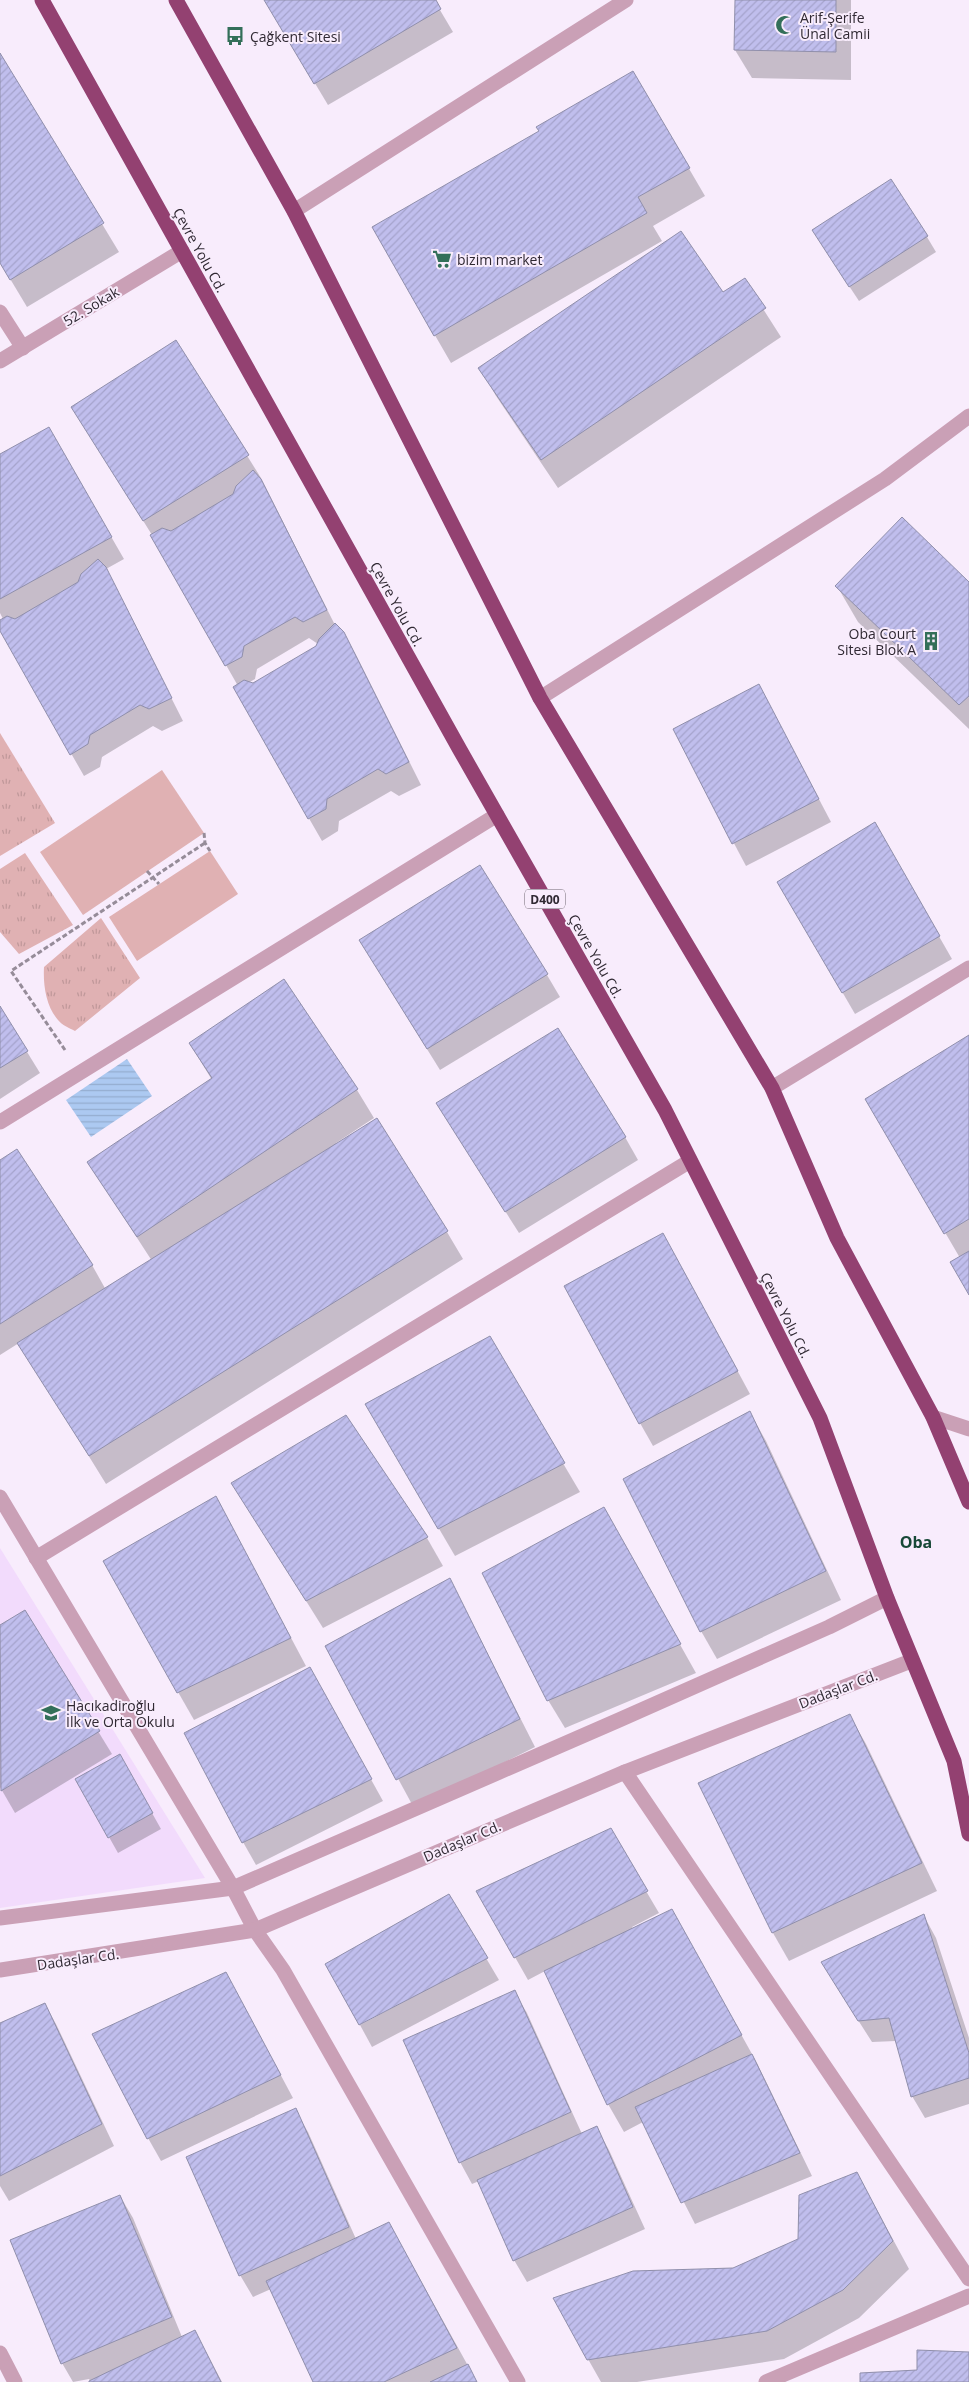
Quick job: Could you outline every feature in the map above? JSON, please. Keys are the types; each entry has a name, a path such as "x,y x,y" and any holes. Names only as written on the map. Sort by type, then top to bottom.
{"highway":[{"name":"Çevre Yolu Cd.","path":"42,0 665,1110 820,1418 911,1661 954,1761 969,1834"},
{"path":"176,0 294,211 540,698 772,1088 837,1238 933,1417 969,1502"}],"street":[{"path":"294,211 621,1"},
{"name":"52. Sokak","path":"0,361 182,251"},
{"path":"0,312 23,348"},
{"path":"540,698 885,479 969,416"},
{"path":"0,1122 498,815"},
{"path":"772,1088 969,968"},
{"path":"36,1558 690,1161"},
{"path":"933,1417 969,1429"},
{"path":"0,1497 233,1888 255,1930 283,1970 518,2382"},
{"path":"0,1918 233,1888 829,1627 887,1598"},
{"name":"Dadaşlar Cd.","path":"0,1970 255,1930 625,1772 911,1661"},
{"path":"625,1772 969,2279"},
{"path":"766,2382 969,2296"},
{"path":"0,2353 16,2382"}],"path":[{"path":"204,833 205,843 210,851"},
{"path":"81,1073 11,971 205,843"},
{"path":"147,871 160,884"}],"shaded area":[{"name":"Hacıkadiroğlu İlk ve Orta Okulu","path":"0,1548 205,1878 0,1908"}],"green space":[{"path":"0,733 55,823 0,856"},
{"path":"162,770 204,833 83,915 40,852"},
{"path":"210,851 238,894 137,961 109,917"},
{"path":"25,853 73,925 19,954 0,932 0,869"},
{"path":"101,918 140,978 75,1031 60,1022 48,1002 44,981 44,967"}],"water":[{"path":"127,1059 152,1096 91,1137 66,1100"}],"building":[{"path":"264,0 436,0 441,9 314,84"},
{"name":"Arif-Şerife Ünal Camii","path":"735,0 836,0 836,52 734,50"},
{"path":"0,53 104,223 10,280 0,263"},
{"path":"633,71 690,168 638,197 647,213 434,336 372,227 539,131 536,127"},
{"path":"891,179 928,236 849,287 812,230"},
{"path":"681,231 723,292 745,278 766,308 541,460 478,368"},
{"path":"176,340 249,455 143,521 71,407"},
{"path":"49,427 112,537 0,599 0,454"},
{"path":"253,470 261,479 327,610 303,622 295,617 244,646 242,657 225,666 150,535 162,528 171,531 233,494 236,486"},
{"name":"Oba Court Sitesi Blok A","path":"902,517 969,582 969,696 959,705 835,586"},
{"path":"98,559 106,567 172,698 149,709 140,705 90,735 88,744 70,755 0,631 0,620 7,616 15,619 78,582 81,574"},
{"path":"335,623 344,632 409,762 386,774 378,769 327,799 326,809 308,819 233,687 244,680 253,683 316,646 319,639"},
{"path":"759,684 819,799 732,844 673,729"},
{"path":"875,822 940,936 842,993 777,882"},
{"path":"480,865 548,974 427,1049 359,940"},
{"path":"284,979 358,1089 137,1237 87,1162 212,1078 189,1043"},
{"path":"0,1006 28,1051 0,1068"},
{"path":"558,1028 626,1137 505,1212 436,1103"},
{"path":"969,1035 969,1219 944,1234 865,1099"},
{"path":"377,1118 448,1231 89,1456 17,1343"},
{"path":"17,1149 93,1265 0,1324 0,1160"},
{"path":"663,1233 738,1371 639,1424 564,1286"},
{"path":"969,1251 969,1295 950,1262"},
{"path":"490,1336 565,1463 438,1529 365,1404"},
{"path":"750,1411 826,1571 700,1632 623,1479"},
{"path":"346,1415 428,1537 306,1601 231,1483"},
{"path":"216,1496 291,1638 177,1693 103,1561"},
{"path":"604,1507 681,1644 547,1701 482,1573"},
{"path":"450,1578 520,1719 396,1780 325,1646"},
{"path":"25,1610 100,1731 1,1791 0,1625"},
{"path":"310,1667 372,1779 242,1843 184,1733"},
{"path":"850,1714 922,1863 772,1933 698,1783"},
{"path":"120,1754 153,1813 108,1838 75,1779"},
{"path":"611,1828 648,1891 514,1958 476,1891"},
{"path":"449,1894 488,1958 359,2025 325,1964"},
{"path":"672,1909 742,2035 607,2105 544,1971"},
{"path":"924,1914 969,2053 969,2078 911,2097 889,2018 858,2021 821,1962"},
{"path":"226,1972 281,2075 147,2139 92,2034"},
{"path":"515,1990 571,2112 459,2163 403,2040"},
{"path":"45,2003 102,2124 0,2176 0,2023"},
{"path":"752,2054 800,2153 681,2203 635,2107"},
{"path":"296,2108 349,2227 239,2276 186,2157"},
{"path":"597,2126 633,2207 513,2261 477,2180"},
{"path":"857,2172 893,2241 843,2290 767,2331 587,2360 553,2298 633,2271 733,2268 798,2239 799,2195"},
{"path":"120,2195 172,2317 61,2364 10,2240"},
{"path":"389,2222 457,2348 384,2382 313,2382 266,2281"},
{"path":"195,2330 221,2382 89,2382 89,2381"},
{"path":"917,2350 969,2352 969,2382 860,2382 860,2373 917,2370"},
{"path":"468,2364 477,2382 430,2382"}],"place":[{"name":"Arif-Şerife Ünal Camii","path":"785,25"},
{"name":"Çağkent Sitesi","path":"235,36"},
{"name":"bizim market","path":"442,259"},
{"name":"Oba Court Sitesi Blok A","path":"931,641"},
{"name":"Hacıkadiroğlu İlk ve Orta Okulu","path":"51,1713"}],"district":[{"name":"Oba","path":"916,1542"}]}
